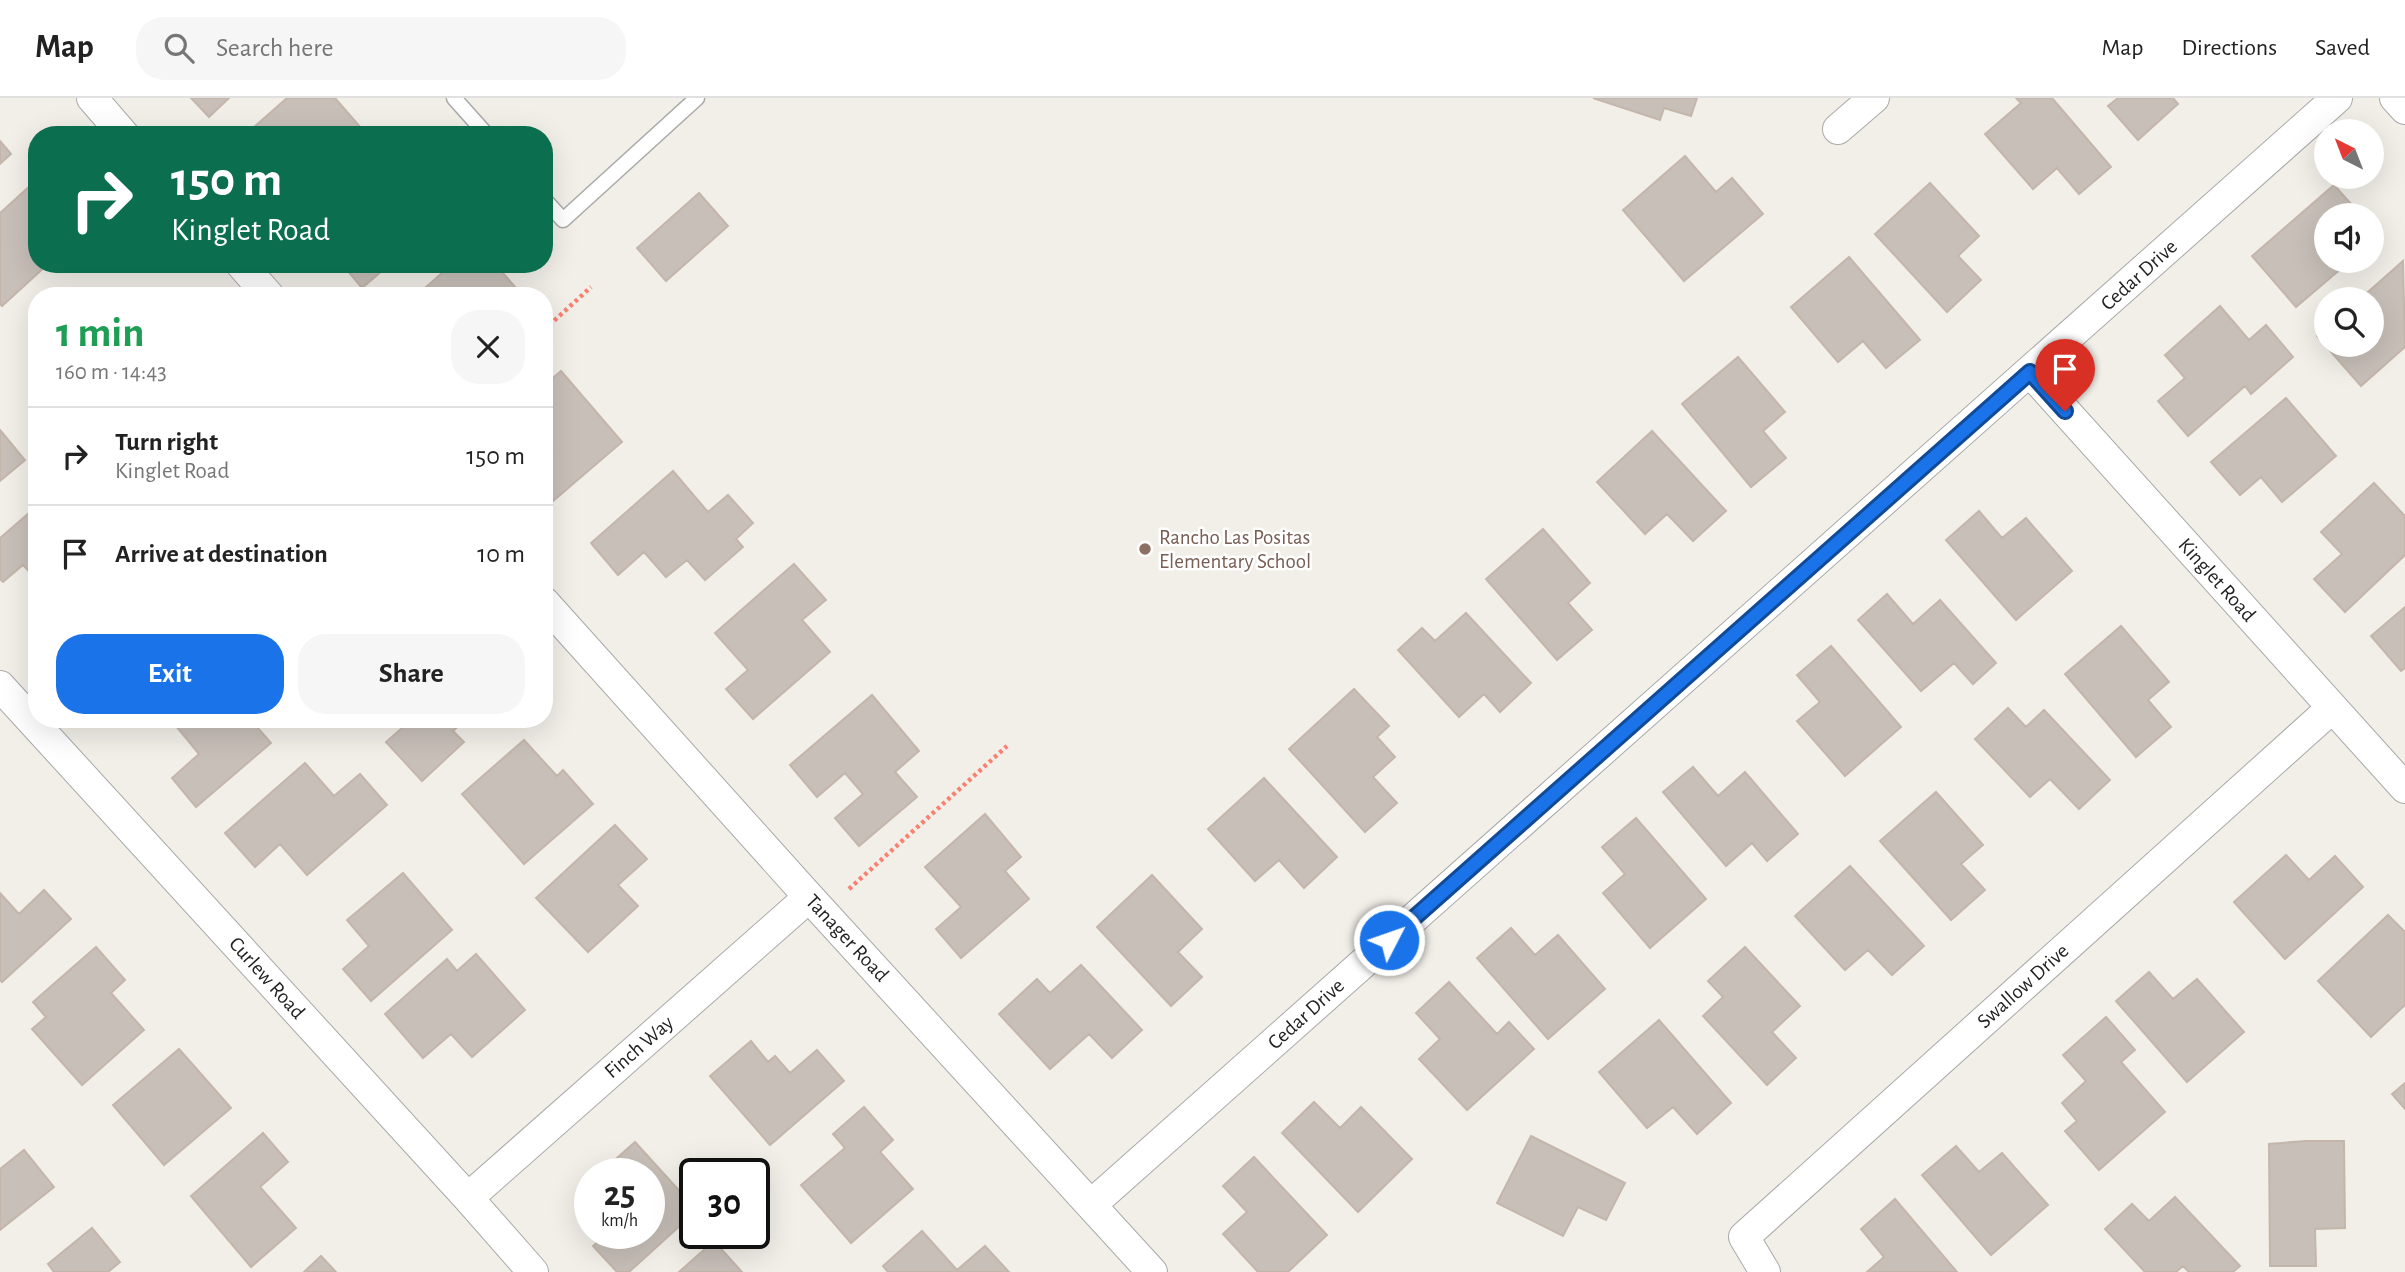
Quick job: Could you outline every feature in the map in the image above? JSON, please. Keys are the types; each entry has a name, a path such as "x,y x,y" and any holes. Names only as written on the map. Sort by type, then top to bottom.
{"street":[{"path":"92,98 116,126"},
{"path":"1838,129 1874,98"},
{"name":"Cedar Drive","path":"1092,1205 2337,98"},
{"path":"2395,98 2405,109"},
{"path":"249,273 261,287"},
{"name":"Kinglet Road","path":"2030,372 2405,788"},
{"name":"Tanager Road","path":"553,612 1152,1272"},
{"name":"Curlew Road","path":"0,686 28,717"},
{"name":"Swallow Drive","path":"1765,1272 1744,1237 2332,708"},
{"name":"Curlew Road","path":"38,728 533,1272"},
{"name":"Finch Way","path":"468,1198 809,897"}],"lane":[{"path":"454,98 479,126"},
{"path":"553,209 563,220 697,98"}],"path":[{"path":"553,322 591,287"},
{"path":"846,892 1007,746"}],"building":[{"path":"191,98 229,98 209,117"},
{"path":"287,98 335,98 359,126 255,126"},
{"path":"1593,98 1697,98 1691,116 1664,108 1660,120"},
{"path":"2016,98 2052,98 2111,167 2079,194 2057,168 2033,189 1985,134 2021,103"},
{"path":"2118,98 2173,98 2178,104 2138,140 2108,106"},
{"path":"0,141 11,154 0,164"},
{"path":"1685,156 1716,192 1732,178 1763,214 1684,281 1623,210"},
{"path":"1930,183 1979,236 1958,256 1981,280 1947,312 1875,234"},
{"path":"28,188 28,273 38,273 2,306 0,304 0,213"},
{"path":"2329,189 2338,189 2350,203 2314,203 2314,273 2336,273 2319,287 2314,287 2314,292 2296,307 2252,256"},
{"path":"699,193 728,226 666,281 637,248"},
{"path":"1849,257 1920,340 1886,368 1863,341 1838,362 1791,307"},
{"path":"2403,261 2405,347 2361,386 2335,357 2384,357 2384,287 2374,287"},
{"path":"350,273 380,273 363,287"},
{"path":"442,273 503,273 515,287 426,287"},
{"path":"2220,306 2249,340 2266,325 2293,357 2251,394 2245,386 2188,436 2158,401 2185,378 2165,355"},
{"path":"1738,357 1785,412 1763,431 1786,458 1751,487 1682,404"},
{"path":"561,371 622,442 553,501 553,378"},
{"path":"2286,398 2336,456 2282,502 2261,477 2240,495 2211,462"},
{"path":"0,430 25,460 0,481"},
{"path":"1652,431 1726,511 1693,541 1667,514 1645,534 1597,482"},
{"path":"673,471 708,512 728,495 753,523 736,539 743,547 705,580 687,560 666,577 644,552 618,575 591,543"},
{"path":"2374,483 2405,516 2405,555 2345,612 2314,579 2342,554 2321,532"},
{"path":"1979,511 2002,538 2026,518 2072,571 2016,620 1946,540"},
{"path":"28,514 28,570 23,565 3,582 0,579 0,538"},
{"path":"1543,529 1590,583 1568,603 1592,630 1557,660 1486,579"},
{"path":"794,564 826,600 802,620 830,652 753,719 726,689 748,670 715,633"},
{"path":"1887,594 1913,624 1940,600 1996,663 1973,684 1954,663 1921,691 1858,620"},
{"path":"2405,607 2405,668 2401,671 2371,636"},
{"path":"1466,613 1531,683 1500,712 1484,694 1459,717 1398,650 1422,628 1435,641"},
{"path":"2121,626 2169,682 2148,700 2171,727 2136,757 2065,674"},
{"path":"1831,646 1901,727 1845,776 1797,721 1820,702 1797,675"},
{"path":"1354,689 1389,726 1377,737 1395,757 1373,777 1397,803 1365,832 1289,749"},
{"path":"872,695 919,751 895,772 917,797 859,846 835,818 863,794 845,773 817,797 790,765"},
{"path":"2008,708 2026,727 2044,710 2110,780 2079,809 2050,779 2030,797 1975,739"},
{"path":"178,728 258,728 271,743 196,807 172,778 199,754"},
{"path":"402,728 456,728 453,731 464,742 422,781 386,742"},
{"path":"524,740 557,776 563,770 593,804 524,864 462,794"},
{"path":"305,763 334,796 360,774 387,805 307,875 280,844 255,867 225,833"},
{"path":"1693,767 1718,796 1745,772 1798,834 1767,861 1752,843 1726,866 1663,792"},
{"path":"1264,778 1337,857 1304,888 1279,860 1255,881 1208,829"},
{"path":"1936,792 1983,845 1961,864 1985,890 1951,920 1880,841"},
{"path":"985,814 1021,857 1005,871 1029,899 961,958 936,929 961,907 925,867"},
{"path":"1636,818 1706,899 1650,948 1603,893 1625,874 1602,847"},
{"path":"615,825 647,859 618,885 638,906 588,952 536,898"},
{"path":"2286,855 2309,880 2335,856 2363,887 2285,959 2234,902"},
{"path":"1850,866 1924,946 1892,975 1868,950 1845,970 1795,916"},
{"path":"403,873 452,930 371,1001 343,969 369,946 347,920"},
{"path":"1152,875 1202,929 1178,952 1202,977 1171,1006 1097,927"},
{"path":"44,890 71,919 2,982 0,893 19,914"},
{"path":"2388,915 2405,932 2405,1005 2371,1037 2318,981"},
{"path":"1511,928 1535,955 1558,935 1605,989 1548,1039 1477,958"},
{"path":"96,947 125,980 111,993 144,1030 82,1085 32,1029 46,1017 33,1002"},
{"path":"1745,947 1800,1006 1772,1032 1796,1058 1767,1085 1703,1016 1723,997 1708,981"},
{"path":"476,954 525,1010 472,1057 451,1034 423,1058 385,1014 447,959 457,971"},
{"path":"1081,965 1142,1030 1112,1058 1089,1034 1050,1069 999,1014 1037,979 1050,993"},
{"path":"2149,972 2173,999 2197,979 2244,1032 2187,1082 2116,1001"},
{"path":"1449,982 1497,1034 1509,1022 1534,1049 1467,1110 1419,1059 1440,1039 1416,1013"},
{"path":"2106,1017 2135,1050 2121,1062 2165,1112 2099,1170 2065,1131 2077,1121 2062,1103 2086,1081 2063,1055"},
{"path":"1659,1020 1731,1103 1697,1134 1673,1107 1647,1128 1599,1072"},
{"path":"751,1041 768,1062 775,1056 790,1073 817,1050 844,1081 770,1145 710,1076"},
{"path":"179,1049 231,1108 164,1165 113,1105"},
{"path":"2405,1083 2405,1109 2392,1094"},
{"path":"1314,1102 1340,1128 1361,1107 1412,1159 1358,1212 1282,1133"},
{"path":"864,1107 893,1140 880,1152 913,1189 851,1243 801,1185 845,1148 833,1134"},
{"path":"263,1133 288,1162 260,1187 296,1228 251,1267 191,1196"},
{"path":"1531,1136 1625,1183 1606,1220 1578,1207 1563,1236 1497,1203"},
{"path":"2344,1141 2345,1228 2315,1229 2316,1266 2270,1266 2269,1144"},
{"path":"635,1142 650,1158 617,1158"},
{"path":"1956,1146 1979,1172 2002,1153 2048,1205 1991,1255 1922,1175"},
{"path":"24,1150 54,1187 0,1230 0,1169"},
{"path":"1254,1157 1327,1235 1288,1272 1258,1272 1223,1234 1247,1212 1223,1186"},
{"path":"665,1175 679,1190 679,1227 665,1239"},
{"path":"2175,1197 2240,1266 2233,1272 2189,1272 2183,1266 2176,1272 2145,1272 2105,1229 2132,1204 2149,1221"},
{"path":"1895,1199 1957,1272 1867,1272 1884,1257 1861,1229"},
{"path":"92,1228 120,1262 108,1272 54,1272 48,1264"},
{"path":"922,1231 957,1270 985,1246 1009,1272 888,1272 883,1266"},
{"path":"596,1249 654,1249 629,1272 617,1272"},
{"path":"705,1249 721,1249 742,1272 679,1272"},
{"path":"321,1256 336,1272 304,1272"}],"place":[{"name":"Rancho Las Positas Elementary School","path":"1145,549"}],"route":[{"path":"1389,940 2030,372 2065,411"}]}
